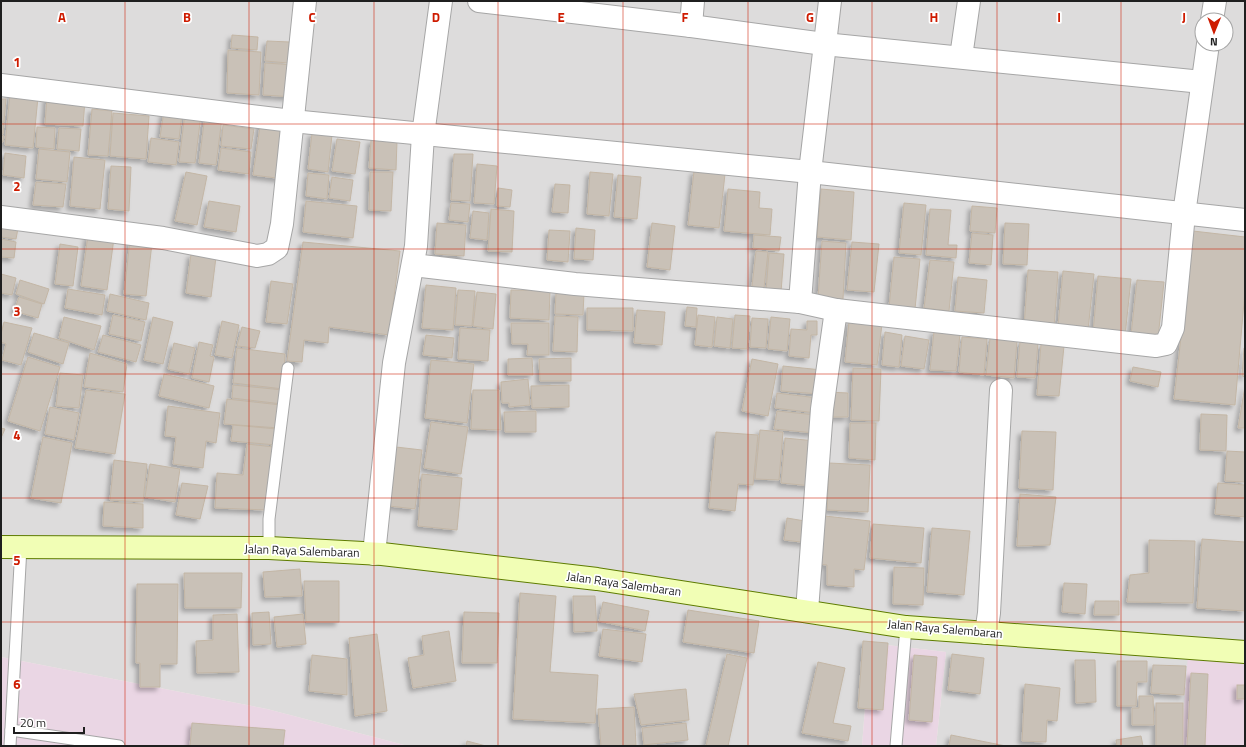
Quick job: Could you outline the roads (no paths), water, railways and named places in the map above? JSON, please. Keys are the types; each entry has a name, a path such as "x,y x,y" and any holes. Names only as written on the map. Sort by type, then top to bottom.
{"main road":[{"name":"Jalan Raya Salembaran","path":"11,547 269,548 374,554 597,579 906,627 1245,652"}],"street":[{"path":"1,217 163,238 257,256 268,254 277,248 280,236 305,1"},
{"path":"374,554 394,363 416,246 423,135 441,1"},
{"path":"479,1 691,26 824,44 1202,82"},
{"path":"691,26 693,1"},
{"path":"800,302 810,172 830,1"},
{"path":"961,57 969,1"},
{"path":"1213,12 1215,1"},
{"path":"413,265 575,284 800,302 836,310 1156,346 1166,344 1173,328 1184,214 1207,52"},
{"path":"1,85 292,121 810,172 1245,220"},
{"path":"807,611 822,409 836,310"},
{"path":"986,633 989,614 1001,390"}],"lane":[{"path":"269,548 269,519 288,368"},
{"path":"10,746 11,547"},
{"path":"896,746 906,627"},
{"path":"11,730 119,746"}]}
